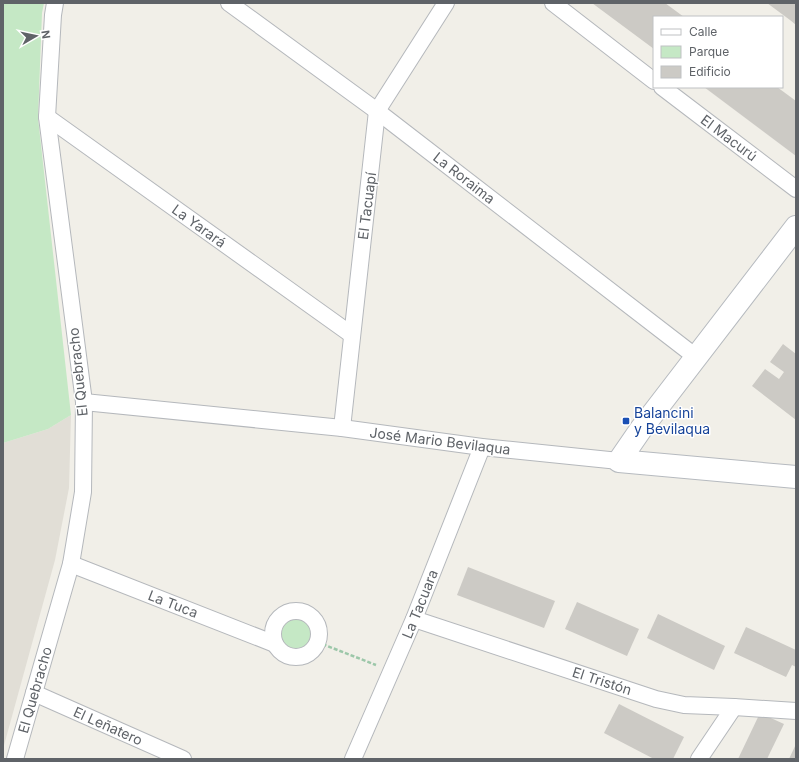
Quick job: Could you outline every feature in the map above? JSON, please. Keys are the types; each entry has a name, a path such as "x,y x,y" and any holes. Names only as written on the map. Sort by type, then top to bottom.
{"street":[{"name":"El Quebracho","path":"16,759 71,564 83,492 84,402 47,117 55,3"},
{"name":"La Roraima","path":"229,3 378,110 696,357"},
{"name":"El Tacuapí","path":"342,428 378,110 446,3"},
{"path":"553,3 653,80"},
{"name":"El Macurú","path":"663,88 796,189"},
{"name":"La Yarará","path":"47,117 352,335"},
{"path":"619,461 641,429 796,227"},
{"name":"José Mario Bevilaqua","path":"84,402 342,428 482,447 796,477"},
{"name":"La Tacuara","path":"353,759 414,619 482,447"},
{"name":"La Tuca","path":"71,564 275,644 285,654 292,657 306,655 312,651 317,642"},
{"path":"275,644 273,637 276,622 281,616 288,612 294,611 309,615 314,620 318,626 319,632 317,642"},
{"name":"El Tristón","path":"414,619 656,699 684,705 796,711"},
{"name":"El Leñatero","path":"34,693 183,759"},
{"path":"699,759 734,707"}],"path":[{"path":"317,642 391,671"}],"shaded area":[{"path":"71,415 69,488 55,560 3,749 3,443 48,429"}],"green space":[{"path":"3,3 44,3 42,13 38,118 71,415 48,429 3,443"},
{"path":"300,616 309,621 313,627 313,641 309,647 300,652 292,652 283,647 279,641 278,630 283,621 289,617"}],"building":[{"path":"592,3 665,3 683,16 653,16 653,48"},
{"path":"767,3 796,3 796,25 790,20"},
{"path":"705,88 778,88 796,101 796,156"},
{"path":"783,344 796,354 796,420 752,386 765,369 779,379 784,372 770,362"},
{"path":"468,567 555,601 544,628 457,595"},
{"path":"577,602 639,629 627,656 565,629"},
{"path":"658,614 725,646 714,670 647,638"},
{"path":"746,627 796,650 796,667 792,665 786,677 734,653"},
{"path":"619,704 684,737 673,759 654,759 604,733"},
{"path":"760,713 784,724 767,759 738,759"},
{"path":"796,744 796,759 789,759"}],"place":[{"name":"Balancini y Bevilaqua","path":"626,421"}]}
